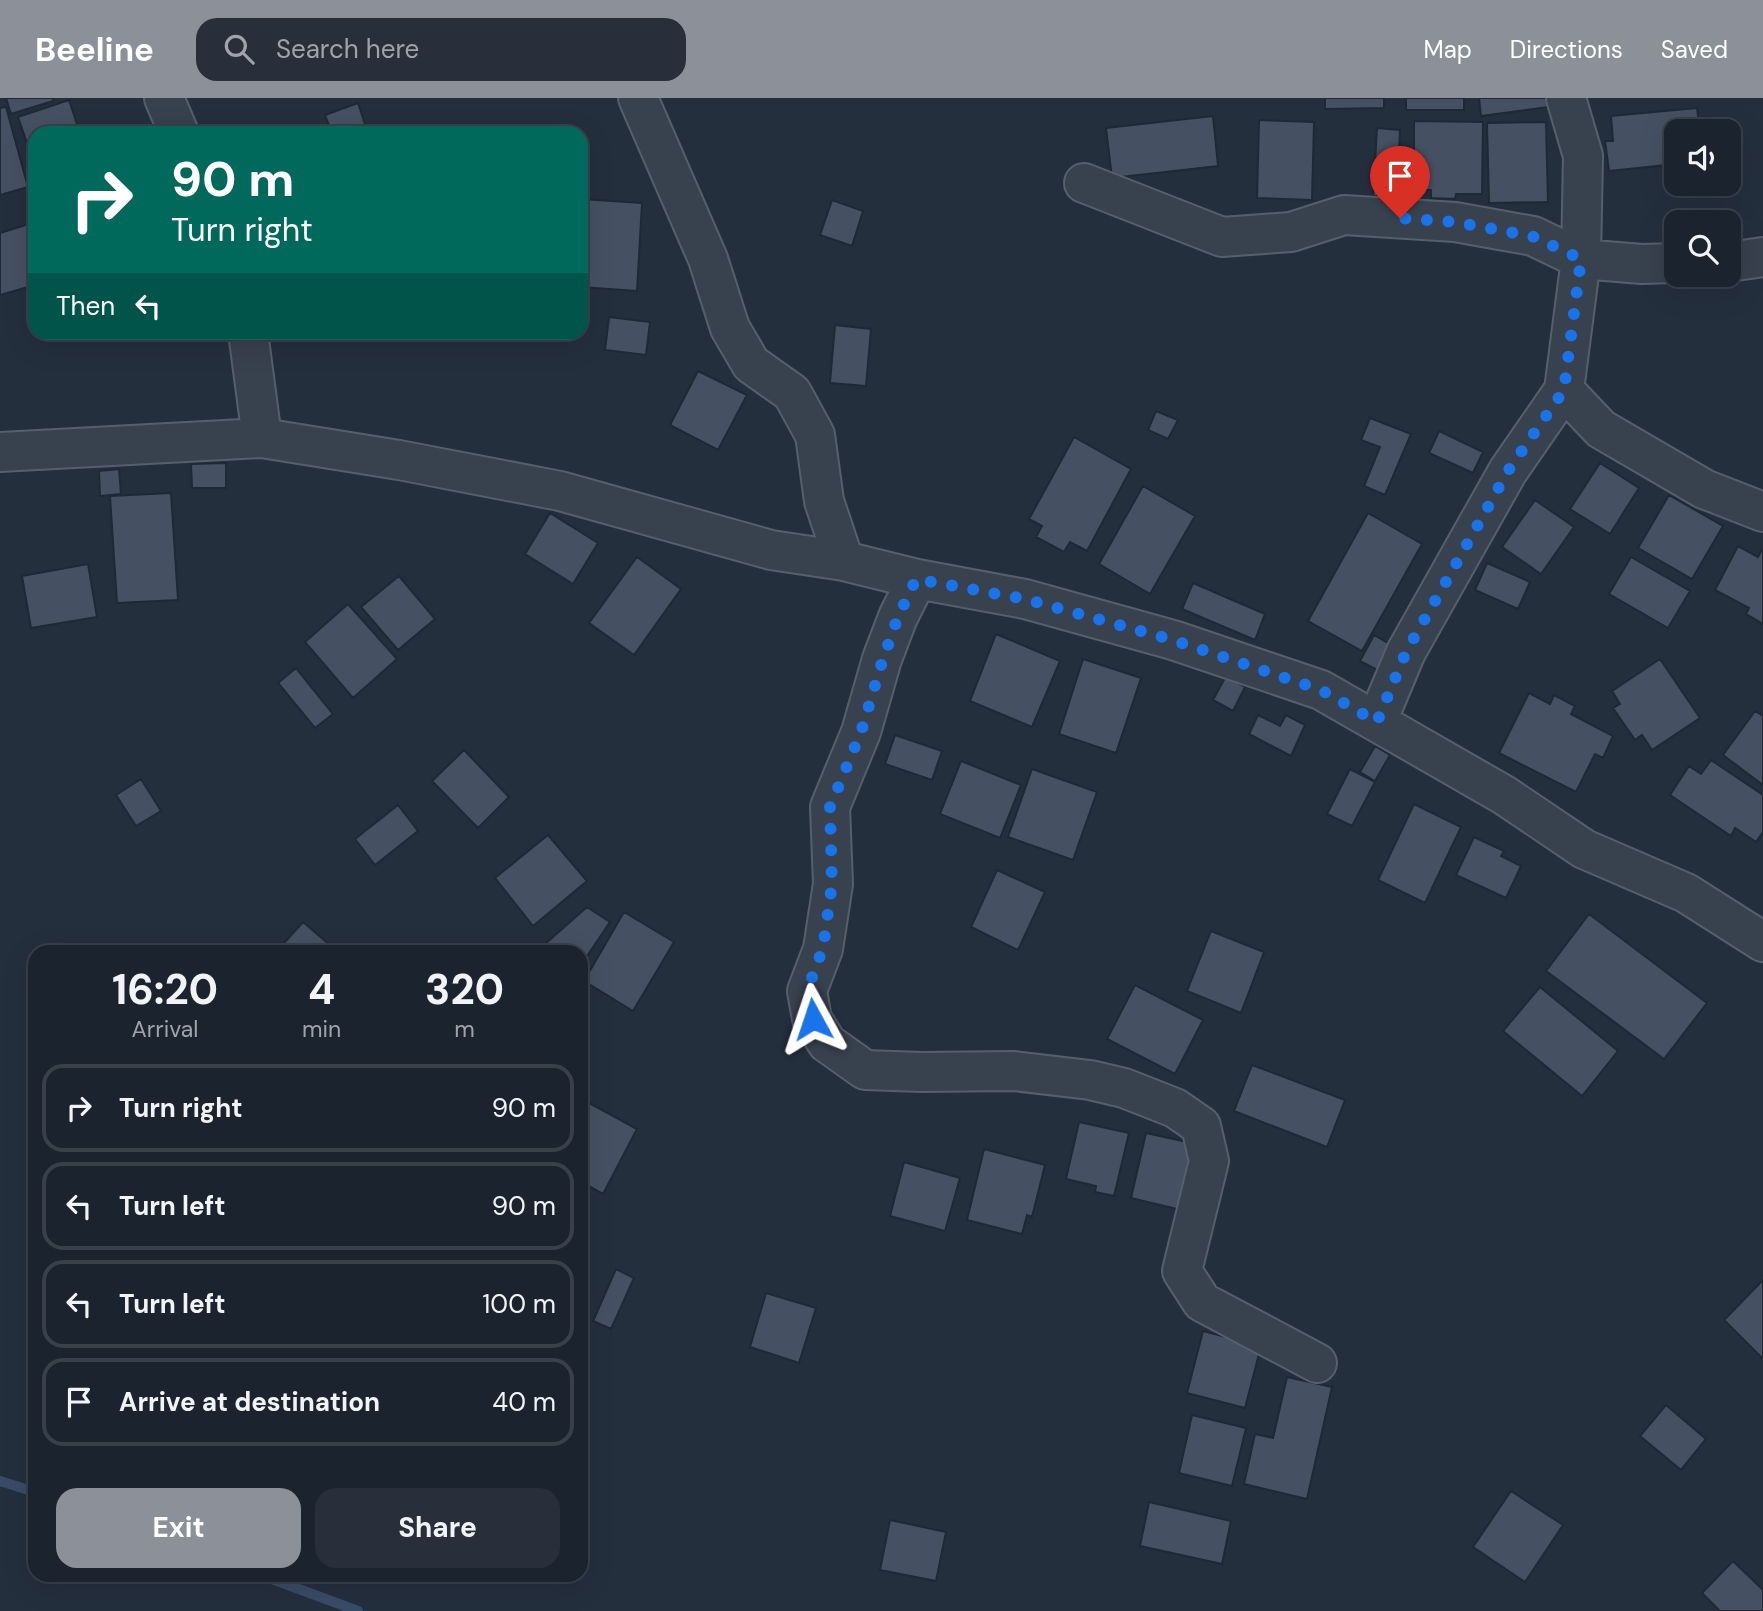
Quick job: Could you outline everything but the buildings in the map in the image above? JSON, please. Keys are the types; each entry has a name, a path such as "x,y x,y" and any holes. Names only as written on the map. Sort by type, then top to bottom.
{"street":[{"path":"164,98 175,126"},
{"path":"638,98 708,259 730,328 751,364 792,393 815,435 824,501 844,561"},
{"path":"1377,722 1406,652 1508,471 1564,390 1581,259 1583,156 1566,98"},
{"path":"1084,183 1222,237 1291,232 1344,215 1455,222 1532,236 1581,259 1664,263"},
{"path":"1741,260 1763,257"},
{"path":"249,340 262,438"},
{"path":"1564,390 1601,429 1704,489 1763,512"},
{"path":"0,452 262,438 399,460 560,491 771,550 844,561 916,579 1025,599 1173,640 1321,690 1504,795 1584,849 1686,894 1763,942"},
{"path":"916,579 898,617 861,732 830,807 832,884 823,948 807,991 813,1019 827,1043 865,1070 1014,1071 1124,1088 1175,1108 1200,1126 1209,1161 1182,1272 1202,1302 1317,1363"}],"waterway":[{"path":"0,1481 28,1490"},
{"path":"280,1582 358,1611"}],"route":[{"path":"813,1019 807,991 823,948 832,884 830,807 861,732 898,617 916,579 1025,599 1173,640 1321,690 1377,722 1406,652 1508,471 1564,390 1581,259 1532,236 1455,222 1400,218"}]}
